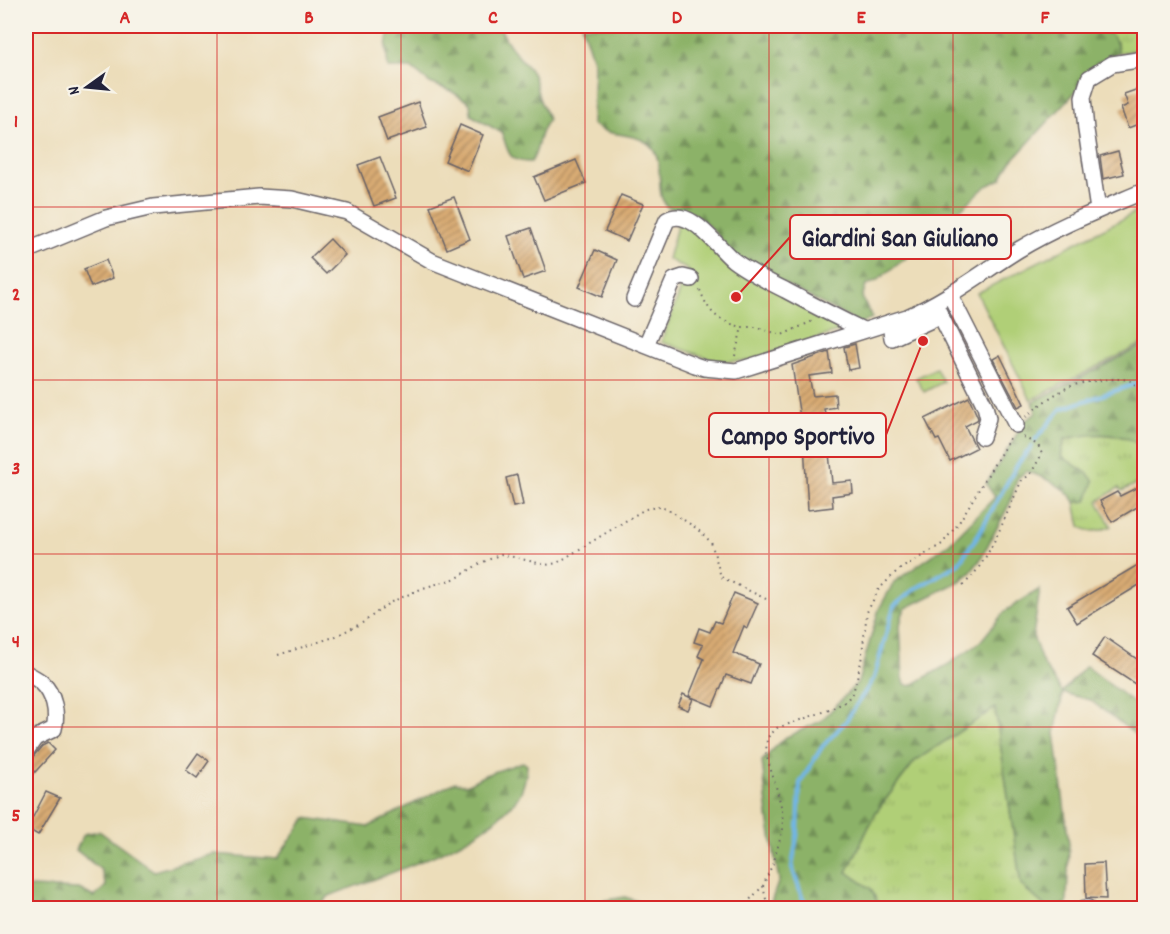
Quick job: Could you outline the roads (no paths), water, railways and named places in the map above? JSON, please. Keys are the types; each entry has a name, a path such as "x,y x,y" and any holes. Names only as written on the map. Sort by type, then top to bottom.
{"street":[{"path":"1098,210 1083,97 1089,78 1112,64 1144,59"},
{"path":"26,251 106,218 153,207 259,197 292,199 347,212 432,261 704,369 736,371 863,330 938,310 950,295 1018,250 1098,210 1144,191"},
{"path":"634,299 667,220 673,216 679,216 694,223 735,261 764,279 863,330"},
{"path":"646,345 674,280 683,276 691,279"},
{"path":"950,295 1015,428"},
{"path":"938,310 985,405 988,418 982,437"},
{"path":"26,673 42,683 51,696 56,721 54,729 35,738 26,751"}],"waterway":[{"path":"1035,440 1061,409 1144,381"},
{"path":"809,908 802,897 792,867 798,830 800,783 822,747 846,721 874,678 894,606 915,589 958,564 978,535 1017,465 1032,446"}],"place":[{"name":"Giardini San Giuliano","path":"736,297"},
{"name":"Campo Sportivo","path":"923,341"}]}
